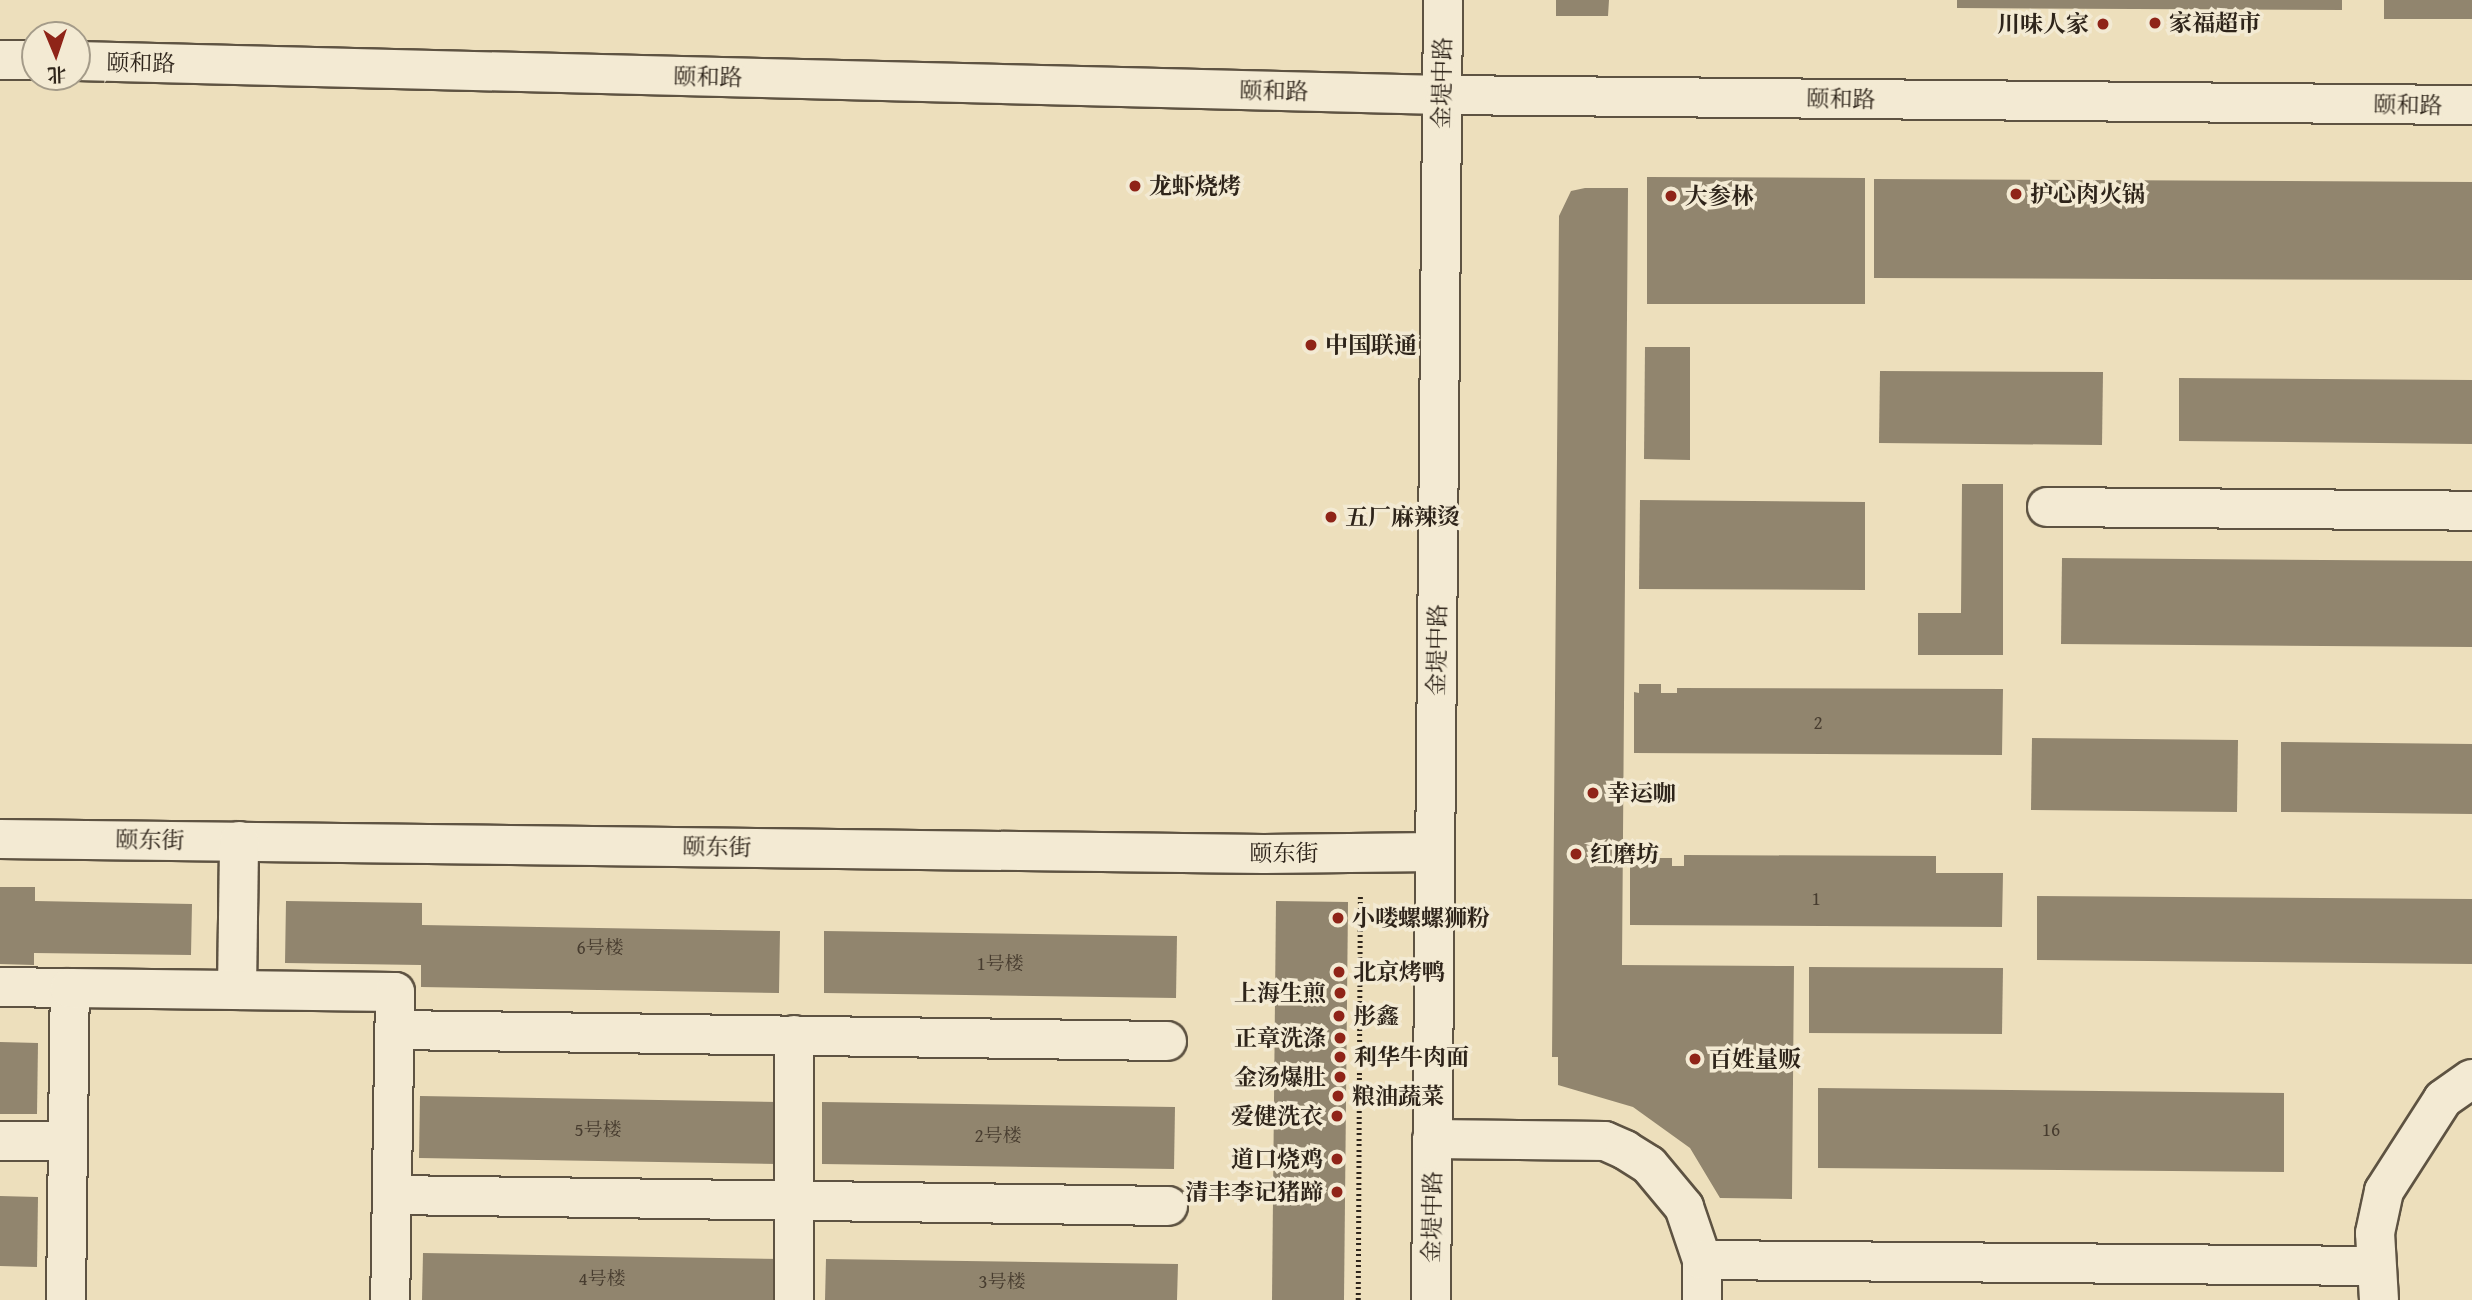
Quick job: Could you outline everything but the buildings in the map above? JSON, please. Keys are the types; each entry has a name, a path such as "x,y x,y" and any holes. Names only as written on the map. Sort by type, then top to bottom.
{"street":[{"name":"金堤中路","path":"1431,1300 1443,0"},
{"path":"0,60 21,60"},
{"name":"颐和路","path":"91,61 1442,96 2472,105"},
{"path":"2047,507 2472,511"},
{"name":"颐东街","path":"0,839 1264,854 1435,852"},
{"path":"237,990 239,841"},
{"path":"0,987 395,992 390,1300"},
{"path":"66,1300 71,988"},
{"path":"395,1030 1167,1041"},
{"path":"794,1035 794,1300"},
{"path":"1702,1260 2378,1283 2375,1233 2384,1191 2444,1099 2472,1079"},
{"path":"1432,1139 1605,1141 1625,1150 1648,1165 1676,1196 1696,1233 1702,1260 1702,1300"},
{"path":"0,1140 68,1141"},
{"path":"392,1195 1168,1206"}],"path":[{"path":"1358,1300 1360,894"}],"place":[{"name":"家福超市","path":"2155,23"},
{"name":"川味人家","path":"2103,24"},
{"name":"龙虾烧烤","path":"1135,186"},
{"name":"护心肉火锅","path":"2016,194"},
{"name":"大参林","path":"1671,196"},
{"name":"中国联通","path":"1311,345"},
{"name":"五厂麻辣烫","path":"1331,517"},
{"name":"幸运咖","path":"1593,793"},
{"name":"红磨坊","path":"1576,854"},
{"name":"小喽螺螺狮粉","path":"1338,918"},
{"name":"北京烤鸭","path":"1339,972"},
{"name":"上海生煎","path":"1340,993"},
{"name":"彤鑫","path":"1339,1016"},
{"name":"正章洗涤","path":"1340,1038"},
{"name":"利华牛肉面","path":"1340,1057"},
{"name":"百姓量贩","path":"1695,1059"},
{"name":"金汤爆肚","path":"1340,1077"},
{"name":"粮油蔬菜","path":"1338,1096"},
{"name":"爱健洗衣","path":"1337,1116"},
{"name":"道口烧鸡","path":"1337,1159"},
{"name":"清丰李记猪蹄","path":"1337,1192"}]}
